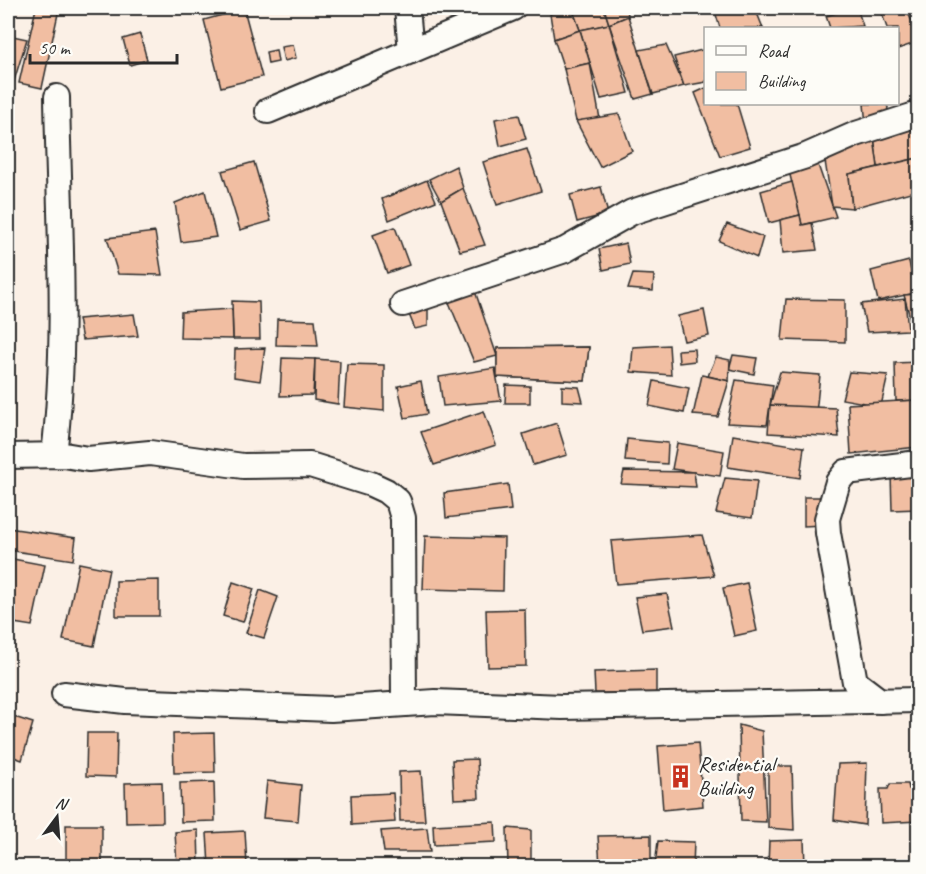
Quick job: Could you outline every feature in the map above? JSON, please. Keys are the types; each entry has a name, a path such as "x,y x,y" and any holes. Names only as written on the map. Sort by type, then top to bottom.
{"street":[{"path":"407,8 411,51"},
{"path":"268,111 513,8"},
{"path":"54,455 61,394 63,318 57,97"},
{"path":"403,304 566,250 632,212 806,156 856,134 918,114"},
{"path":"8,456 54,455 88,459 150,453 243,466 310,465 371,483 386,491 398,501 403,518 404,704"},
{"path":"880,701 855,682 833,570 827,519 838,482 846,472 918,463"},
{"path":"840,703 855,682"},
{"path":"64,694 125,701 331,709 435,702 562,707 667,703 840,703 918,699"}],"building":[{"path":"36,8 59,9 42,88 19,83"},
{"path":"175,8 215,8 176,12"},
{"path":"572,8 604,8 609,24 580,30"},
{"path":"572,8 580,30 554,39 550,14"},
{"path":"604,8 627,8 628,16 609,24"},
{"path":"714,8 755,8 763,27 720,27"},
{"path":"857,8 863,26 830,27 826,16"},
{"path":"879,8 899,8 881,11"},
{"path":"905,8 918,32 918,42 899,49 899,27 887,27 881,11"},
{"path":"244,9 262,77 221,87 204,20"},
{"path":"628,16 653,94 635,99 609,24"},
{"path":"609,24 629,93 601,99 580,30"},
{"path":"580,30 590,63 564,69 554,39"},
{"path":"140,34 147,60 130,65 123,39"},
{"path":"8,35 27,39 13,84 8,84"},
{"path":"293,45 296,58 284,61 281,47"},
{"path":"666,45 684,86 653,94 639,50"},
{"path":"276,50 278,62 268,64 266,52"},
{"path":"704,50 704,82 684,86 674,57"},
{"path":"590,63 600,119 576,121 564,69"},
{"path":"704,89 704,105 737,105 750,147 720,156 695,93"},
{"path":"864,105 887,105 886,120 866,125"},
{"path":"619,114 632,151 600,167 576,121"},
{"path":"519,115 526,139 500,146 495,119"},
{"path":"917,127 918,158 878,167 874,138"},
{"path":"874,138 878,167 849,174 852,208 832,206 825,161"},
{"path":"527,149 541,191 497,205 483,162"},
{"path":"918,158 918,190 852,208 849,174"},
{"path":"254,162 271,221 240,230 222,171"},
{"path":"818,165 836,217 802,225 789,171"},
{"path":"456,166 463,188 441,201 429,179"},
{"path":"427,180 436,201 389,220 382,199"},
{"path":"792,182 800,215 769,223 761,191"},
{"path":"601,187 608,214 577,222 570,195"},
{"path":"463,188 485,245 460,251 441,201"},
{"path":"205,191 216,237 181,242 175,203"},
{"path":"800,215 802,225 812,223 817,250 783,253 780,220"},
{"path":"727,224 763,237 757,258 719,241"},
{"path":"395,227 409,265 387,273 373,235"},
{"path":"155,232 162,275 118,274 107,238"},
{"path":"626,243 630,264 603,270 599,249"},
{"path":"909,261 915,293 878,301 871,271"},
{"path":"633,274 654,275 653,291 628,289"},
{"path":"475,291 497,356 474,362 448,300"},
{"path":"918,294 918,332 914,333 904,295"},
{"path":"786,299 845,300 845,342 782,340"},
{"path":"905,299 908,330 867,332 861,304"},
{"path":"232,301 259,302 260,339 233,339"},
{"path":"428,306 428,326 415,329 408,312"},
{"path":"232,309 233,339 180,338 181,312"},
{"path":"704,310 709,336 684,341 678,316"},
{"path":"134,314 138,336 82,340 78,319"},
{"path":"277,319 315,320 318,346 276,345"},
{"path":"669,345 671,375 631,372 633,347"},
{"path":"589,347 585,381 497,377 497,348"},
{"path":"589,347 585,381 497,377 497,348"},
{"path":"265,348 260,381 234,377 235,349"},
{"path":"694,349 695,361 679,363 678,350"},
{"path":"733,355 757,358 754,374 729,369"},
{"path":"716,357 730,360 729,381 708,376"},
{"path":"282,358 315,359 313,395 280,396"},
{"path":"315,359 340,361 338,404 314,400"},
{"path":"918,362 918,400 896,401 895,363"},
{"path":"347,364 384,365 384,411 344,407"},
{"path":"495,368 501,401 443,406 439,377"},
{"path":"780,372 820,375 816,413 770,405"},
{"path":"849,372 888,375 881,406 842,399"},
{"path":"702,375 729,381 718,417 693,415"},
{"path":"736,380 773,385 767,425 727,423"},
{"path":"421,381 427,414 405,418 398,386"},
{"path":"654,381 689,388 684,413 649,406"},
{"path":"506,385 530,386 530,403 505,403"},
{"path":"562,386 579,387 583,402 562,401"},
{"path":"918,400 918,447 851,454 848,404"},
{"path":"770,405 836,408 839,437 768,433"},
{"path":"484,411 496,445 434,465 421,432"},
{"path":"557,423 567,455 533,465 523,434"},
{"path":"733,435 804,447 800,478 728,467"},
{"path":"627,439 668,443 667,464 625,461"},
{"path":"677,443 724,451 720,476 672,469"},
{"path":"624,471 694,472 696,487 621,484"},
{"path":"918,473 918,509 892,510 891,474"},
{"path":"725,478 757,481 752,518 716,513"},
{"path":"508,484 511,510 446,518 444,493"},
{"path":"804,497 821,497 822,525 804,526"},
{"path":"8,528 76,538 73,560 8,550"},
{"path":"702,535 714,576 616,584 611,541"},
{"path":"425,536 504,538 503,591 423,589"},
{"path":"13,559 45,565 32,626 8,622 8,589"},
{"path":"79,563 109,569 94,646 63,640"},
{"path":"159,580 159,616 116,616 116,581"},
{"path":"233,582 254,589 243,622 223,616"},
{"path":"747,583 757,631 734,636 723,588"},
{"path":"260,590 278,597 264,638 246,633"},
{"path":"667,594 674,626 642,630 635,597"},
{"path":"525,609 526,666 488,667 486,610"},
{"path":"656,670 656,694 595,693 594,672"},
{"path":"8,715 33,723 22,760 8,755"},
{"path":"739,725 762,731 766,822 741,821"},
{"path":"87,733 117,733 116,777 86,776"},
{"path":"214,733 215,772 174,773 173,734"},
{"name":"Residential Building","path":"698,743 703,806 663,810 658,746"},
{"path":"477,759 479,798 454,799 452,760"},
{"path":"867,763 865,825 834,820 838,764"},
{"path":"768,766 792,766 794,830 768,828"},
{"path":"421,771 425,821 400,821 399,772"},
{"path":"267,781 301,785 298,821 263,818"},
{"path":"162,782 163,822 126,823 125,783"},
{"path":"214,782 215,821 181,822 180,783"},
{"path":"890,784 908,784 909,789 918,789 918,821 881,823 880,789 888,789"},
{"path":"393,793 395,822 352,825 351,795"},
{"path":"495,822 496,842 434,845 433,825"},
{"path":"66,825 102,825 102,862 66,861"},
{"path":"427,828 430,852 384,852 381,831"},
{"path":"507,828 531,830 531,866 508,866"},
{"path":"198,830 199,866 177,866 175,832"},
{"path":"245,831 247,866 209,866 207,833"},
{"path":"651,835 651,866 600,866 598,836"},
{"path":"804,840 805,866 768,866 769,841"},
{"path":"658,841 694,842 693,866 655,866"}],"place":[{"name":"Residential Building","path":"680,776"}]}
